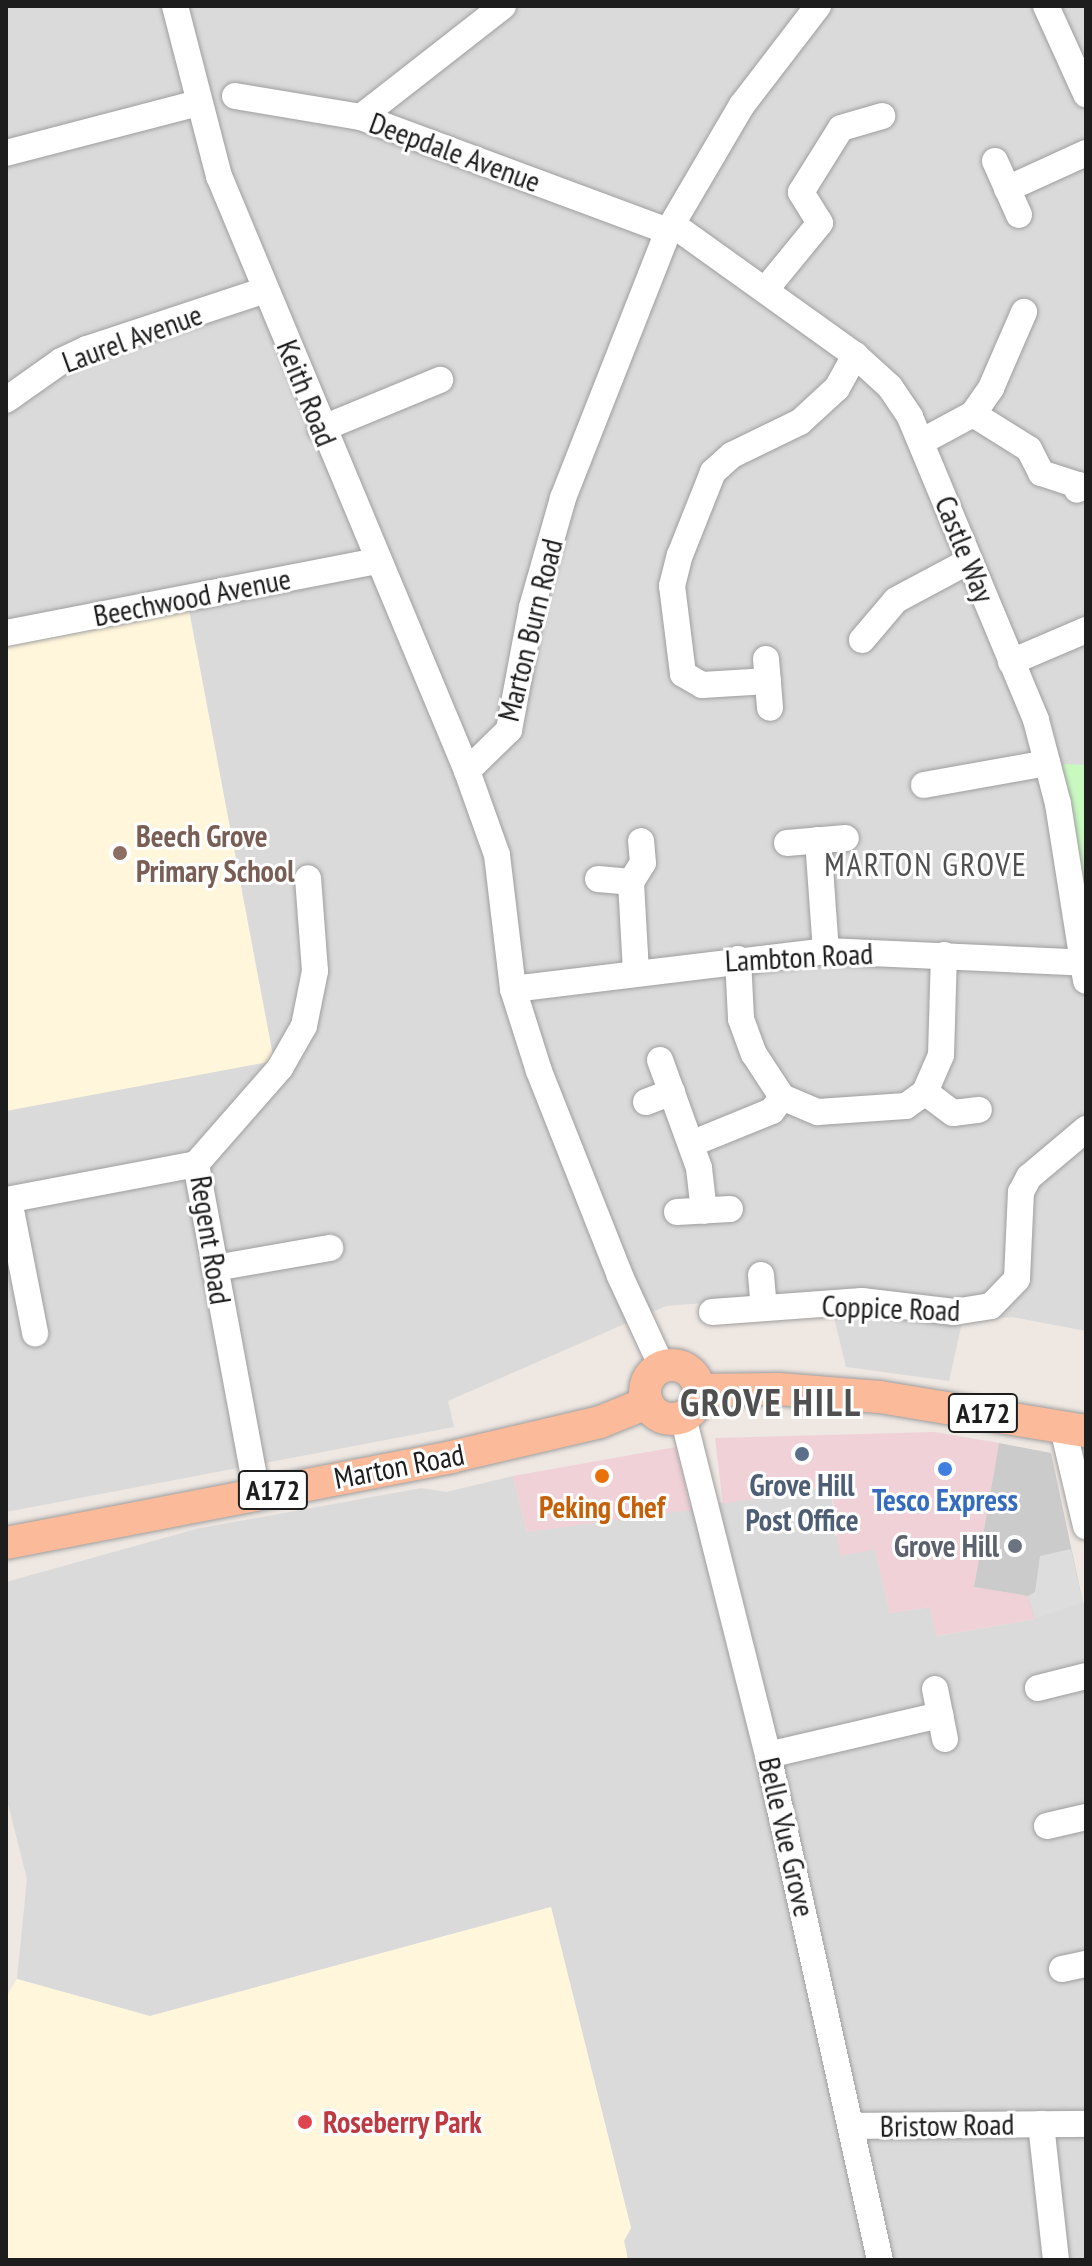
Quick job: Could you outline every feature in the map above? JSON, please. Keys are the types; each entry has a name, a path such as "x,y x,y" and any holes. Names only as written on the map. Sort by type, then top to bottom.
{"main road":[{"path":"662,1367 687,1369 691,1404 666,1419 647,1403 649,1377 662,1367"},
{"name":"A172","path":"691,1404 778,1389 880,1397 1075,1430"},
{"name":"Marton Road","path":"6,1543 491,1448 600,1422 647,1403"}],"street":[{"name":"Keith Road","path":"175,6 219,176 321,429 467,771"},
{"path":"361,117 503,6"},
{"name":"Marton Burn Road","path":"467,771 509,730 532,607 563,498 670,227 742,105 818,6"},
{"path":"1046,6 1086,94"},
{"name":"Deepdale Avenue","path":"235,96 361,117 670,227"},
{"path":"6,153 198,103"},
{"path":"766,289 820,223 801,192 841,128 882,116"},
{"path":"1007,189 1086,153"},
{"path":"995,161 1019,215"},
{"name":"Castle Way","path":"670,227 766,289 855,355 890,387 921,442 1036,720 1047,763 1084,969"},
{"name":"Laurel Avenue","path":"6,400 61,361 87,349 265,290"},
{"path":"921,442 973,414 991,388 1024,312"},
{"path":"770,708 767,670 702,685 683,674 672,586 680,555 713,472 732,455 800,422 837,388 855,355"},
{"path":"321,429 440,380"},
{"path":"973,414 1029,449 1041,473 1079,485 1077,490"},
{"name":"Beechwood Avenue","path":"6,633 377,561"},
{"path":"862,640 896,600 969,561"},
{"path":"1011,662 1086,630"},
{"path":"924,785 1047,763"},
{"path":"467,771 497,855 513,989 620,1276 662,1367"},
{"path":"787,843 846,838"},
{"path":"818,840 826,951"},
{"path":"636,972 631,882 643,863 641,841"},
{"name":"Regent Road","path":"257,1493 196,1164 280,1068 304,1026 315,971 308,878"},
{"path":"598,879 631,882"},
{"name":"Lambton Road","path":"513,989 738,959 826,951 944,955 1084,969"},
{"path":"738,959 741,1019 754,1054 782,1097 818,1112 906,1106 925,1092 941,1055 944,955"},
{"path":"660,1060 717,1210 677,1212"},
{"path":"646,1102 672,1092"},
{"path":"925,1092 953,1113 979,1110"},
{"path":"691,1144 772,1111 782,1097"},
{"name":"Coppice Road","path":"712,1312 862,1301 954,1312 991,1306 1017,1279 1021,1192 1029,1177 1082,1143"},
{"path":"35,1333 8,1200 196,1164"},
{"path":"215,1268 330,1248"},
{"path":"761,1275 764,1308"},
{"name":"Belle Vue Grove","path":"691,1404 692,1439 853,2126 880,2260"},
{"path":"1075,1430 1086,1526"},
{"path":"1038,1688 1086,1676"},
{"path":"768,1755 943,1727 935,1689"},
{"path":"1047,1826 1086,1817"},
{"path":"1041,2124 1056,2260"},
{"name":"Bristow Road","path":"853,2126 1086,2124"}],"shaded area":[{"name":"Grove Hill","path":"6,6 1086,6 1086,1331 1012,1317 962,1322 949,1381 846,1367 828,1293 666,1306 448,1401 454,1427 6,1512"},
{"name":"Beech Grove Primary School","path":"189,610 274,1061 6,1111 6,645"},
{"path":"934,1432 999,1443 974,1587 1028,1596 1035,1619 936,1636 930,1607 890,1613 875,1549 840,1556 831,1486 723,1504 715,1438"},
{"path":"999,1443 1051,1453 1083,1603 1035,1619 1028,1596 974,1587"},
{"path":"676,1447 691,1510 527,1532 513,1476"},
{"path":"513,1476 527,1532 831,1486 835,1535 875,1548 890,1613 930,1607 937,1636 1035,1619 1086,1602 1086,2260 628,2260 624,2240 631,2228 551,1907 150,2016 17,1979 27,1879 6,1796 6,1582 196,1529 421,1488 446,1492"},
{"path":"1071,1549 1083,1603 1035,1619 1028,1596 1035,1592 1040,1556"},
{"name":"Roseberry Park","path":"551,1907 631,2228 624,2241 628,2260 6,2260 6,1997 17,1979 150,2016"}],"green space":[{"path":"1063,764 1086,765 1086,898"}],"place":[{"name":"Beech Grove Primary School","path":"120,853"},
{"name":"Grove Hill Post Office","path":"802,1454"},
{"name":"Tesco Express","path":"945,1469"},
{"name":"Peking Chef","path":"602,1476"},
{"name":"Grove Hill","path":"1015,1546"},
{"name":"Roseberry Park","path":"305,2122"}],"district":[{"name":"MARTON GROVE","path":"926,864"},
{"name":"GROVE HILL","path":"771,1402"}]}
